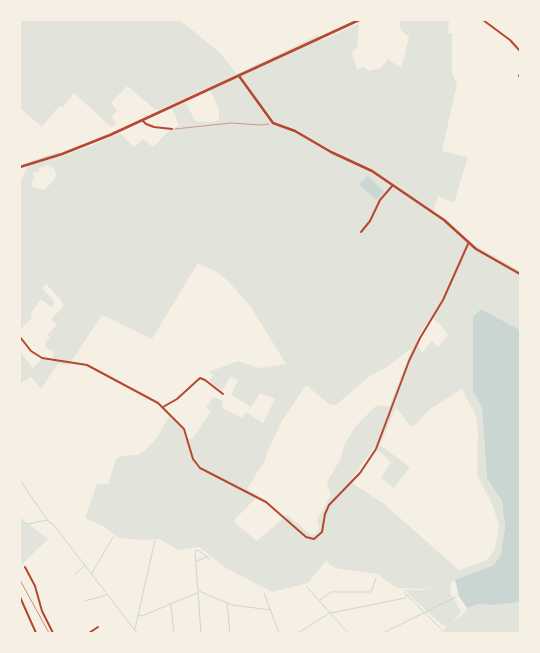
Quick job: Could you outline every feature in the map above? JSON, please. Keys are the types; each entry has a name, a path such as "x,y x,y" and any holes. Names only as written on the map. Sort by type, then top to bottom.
{"street":[{"path":"20,167 72,150 142,120 359,20"},
{"path":"483,20 510,40 520,51"},
{"path":"239,76 273,123 295,131 331,152 372,170 444,220 468,244 520,274"},
{"path":"142,120 154,127 172,129"},
{"path":"361,232 370,221 380,200 393,185"},
{"path":"20,337 31,351 42,358 87,365 150,398 163,407 184,429 193,459 200,468 259,498 270,505 306,537 314,539 322,532 325,514 330,505 360,473 376,449 409,361 420,338 443,300 468,244"},
{"path":"163,407 177,399 200,378 223,394"},
{"path":"26,567 35,586 42,611 53,633"},
{"path":"20,597 37,633"},
{"path":"89,633 98,627"}],"path":[{"path":"172,129 231,123 260,125 273,123"}],"shaded area":[{"path":"20,20 180,20 220,53 237,74 318,35 323,40 359,23 357,47 352,53 357,70 364,67 368,71 381,68 388,59 401,68 409,37 401,30 399,20 449,20 448,33 452,33 452,73 457,84 442,151 468,157 454,203 438,196 433,211 448,221 469,242 520,271 520,330 481,309 473,392 482,407 487,479 502,501 505,527 501,554 494,565 455,580 450,584 451,594 461,612 452,622 465,613 467,608 479,604 494,605 520,602 520,633 439,633 447,627 440,623 404,590 424,590 438,586 425,589 397,588 377,574 335,568 326,561 308,583 272,592 226,568 199,547 179,550 159,539 119,538 103,526 85,518 97,484 108,484 116,459 121,456 137,455 144,451 157,438 169,416 182,429 187,440 193,438 211,411 206,408 213,397 223,401 222,408 242,418 246,412 263,423 275,399 260,393 251,407 231,395 238,380 231,376 222,391 209,381 213,375 209,372 238,361 259,368 286,364 251,307 228,281 217,272 198,263 152,339 102,315 69,365 58,364 41,389 31,377 20,384 20,352 33,368 42,359 52,362 54,351 45,348 46,341 50,338 47,335 57,325 51,319 64,306 46,284 42,288 55,302 51,307 41,299 31,313 32,318 20,330 20,181 27,169 28,162 58,152 60,157 120,133 134,147 143,139 153,147 168,132 179,125 172,108 186,103 195,121 212,122 219,120 219,110 209,87 157,111 127,86 111,103 117,110 112,117 116,123 111,127 74,93 63,107 59,106 42,127 20,108","holes":["48,165 50,168 54,167 56,174 55,179 44,190 33,187 31,181 34,180 33,173 40,171 39,168","431,317 441,325 448,335 438,347 432,341 422,353 416,340","412,348 389,407 377,405 356,426 345,443 340,460 327,482 331,495 317,519 319,528 316,534 310,534 287,515 257,541 234,522 258,496 247,489 265,460 282,421 306,385 329,404 336,405 371,375 384,369","462,389 476,416 478,433 477,475 492,504 499,525 495,549 486,561 459,570 383,503 355,485 351,480 374,447 391,462 381,478 394,488 410,467 380,445 396,407 410,426 415,425 430,409"]},
{"path":"368,176 384,192 376,200 359,184"},
{"path":"481,309 520,330 520,602 494,605 479,604 467,608 459,596 455,580 494,565 501,554 505,527 502,501 487,479 482,407 473,392 473,317"},
{"path":"20,517 48,539 20,566"}],"waterway":[{"path":"20,480 48,521 53,524 137,633"},
{"path":"28,524 47,520"},
{"path":"92,573 113,537"},
{"path":"135,629 155,540"},
{"path":"201,633 195,551 198,550 210,559"},
{"path":"196,561 207,557"},
{"path":"75,575 85,565"},
{"path":"320,600 331,592 371,592 376,578"},
{"path":"306,586 348,633"},
{"path":"199,591 232,605 271,610"},
{"path":"404,592 441,629"},
{"path":"138,615 142,616 197,593"},
{"path":"264,593 279,633"},
{"path":"85,601 106,595"},
{"path":"331,613 405,598 407,595"},
{"path":"383,633 456,597"},
{"path":"227,603 230,633"},
{"path":"171,605 174,633"},
{"path":"298,633 331,612"}],"railway":[{"path":"20,580 49,633"}]}
